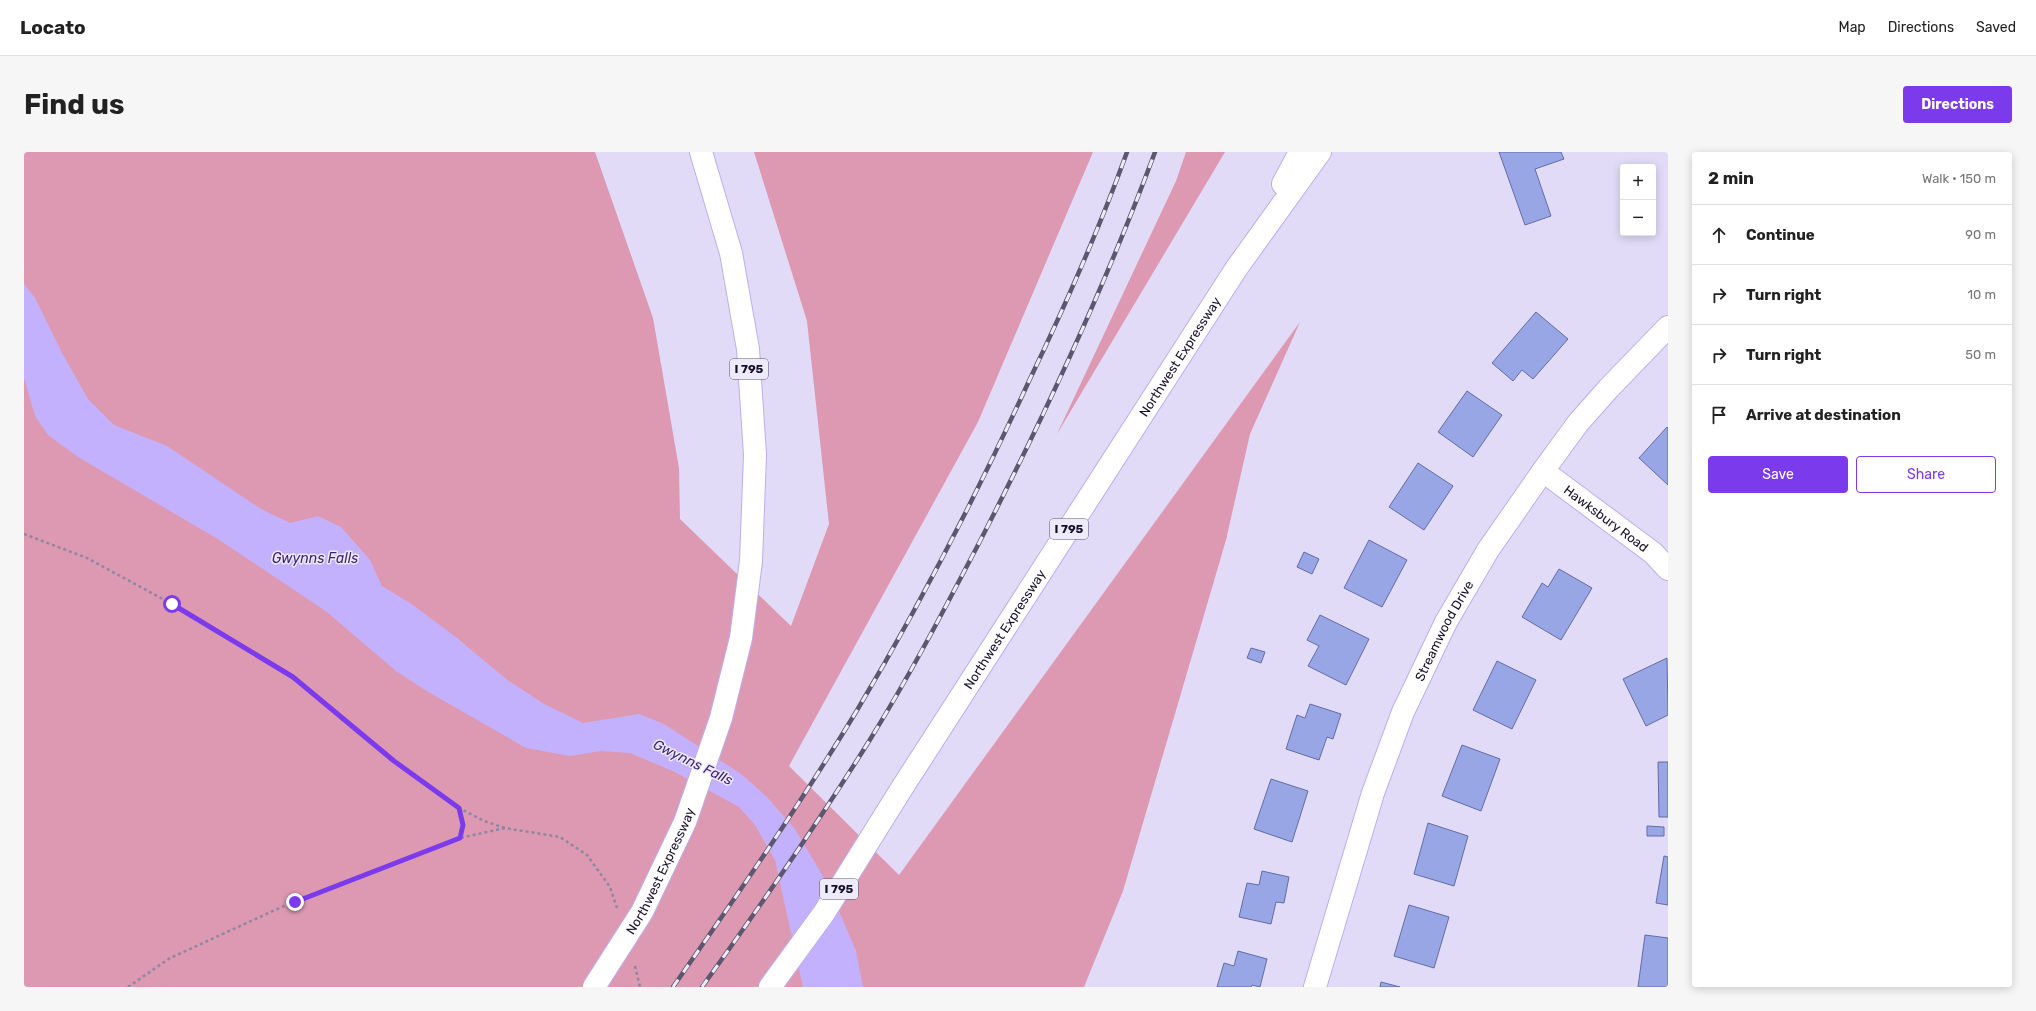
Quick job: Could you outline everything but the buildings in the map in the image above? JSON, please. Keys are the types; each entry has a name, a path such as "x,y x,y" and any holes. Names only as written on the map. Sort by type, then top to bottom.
{"main road":[{"path":"695,152 710,180"},
{"path":"701,152 710,180"},
{"path":"1236,269 1300,152"},
{"path":"1236,269 1320,152"},
{"name":"Northwest Expressway","path":"594,987 642,912 685,822 723,711 741,638 751,561 755,455 748,349 731,253 710,180"},
{"name":"Northwest Expressway","path":"770,987 824,913 902,788 1236,269"},
{"name":"Streamwood Drive","path":"1315,987 1373,793 1403,712 1446,622 1488,550 1543,471 1589,411 1668,327"},
{"name":"Hawksbury Road","path":"1543,471 1652,553 1668,569"}],"path":[{"path":"24,534 87,558 172,604 293,677 394,761 459,808 484,821 505,828 560,837 587,855 610,887 617,909"},
{"path":"459,808 463,825 460,838"},
{"path":"128,987 170,958 281,908 460,838 505,828"},
{"path":"634,961 640,987"}],"shaded area":[{"path":"24,152 595,152 653,318 679,468 680,519 791,626 829,524 807,321 754,152 1093,152 978,422 789,766 899,875 1300,322 1250,434 1226,540 1123,891 1084,987 24,987"},
{"path":"1186,152 1225,152 1057,434 1176,181"}],"water":[{"name":"Gwynns Falls","path":"24,284 35,298 62,353 88,399 114,425 167,446 261,509 290,523 318,516 341,527 370,560 382,586 413,605 457,638 506,679 544,704 583,723 639,714 664,724 741,774 766,796 795,829 827,883 856,951 863,987 803,987 775,860 755,825 739,807 675,772 630,753 601,751 570,756 526,748 425,690 396,671 327,612 218,539 78,457 48,435 35,416 24,378"}],"railway":[{"path":"673,987 790,817 856,712 903,631 947,549 1056,325 1093,239 1127,152"},
{"path":"702,987 831,801 871,738 926,642 978,545 1050,400 1116,252 1155,152"}],"route":[{"path":"172,604 293,677 394,761 459,808 463,825 460,838 295,902"}]}
